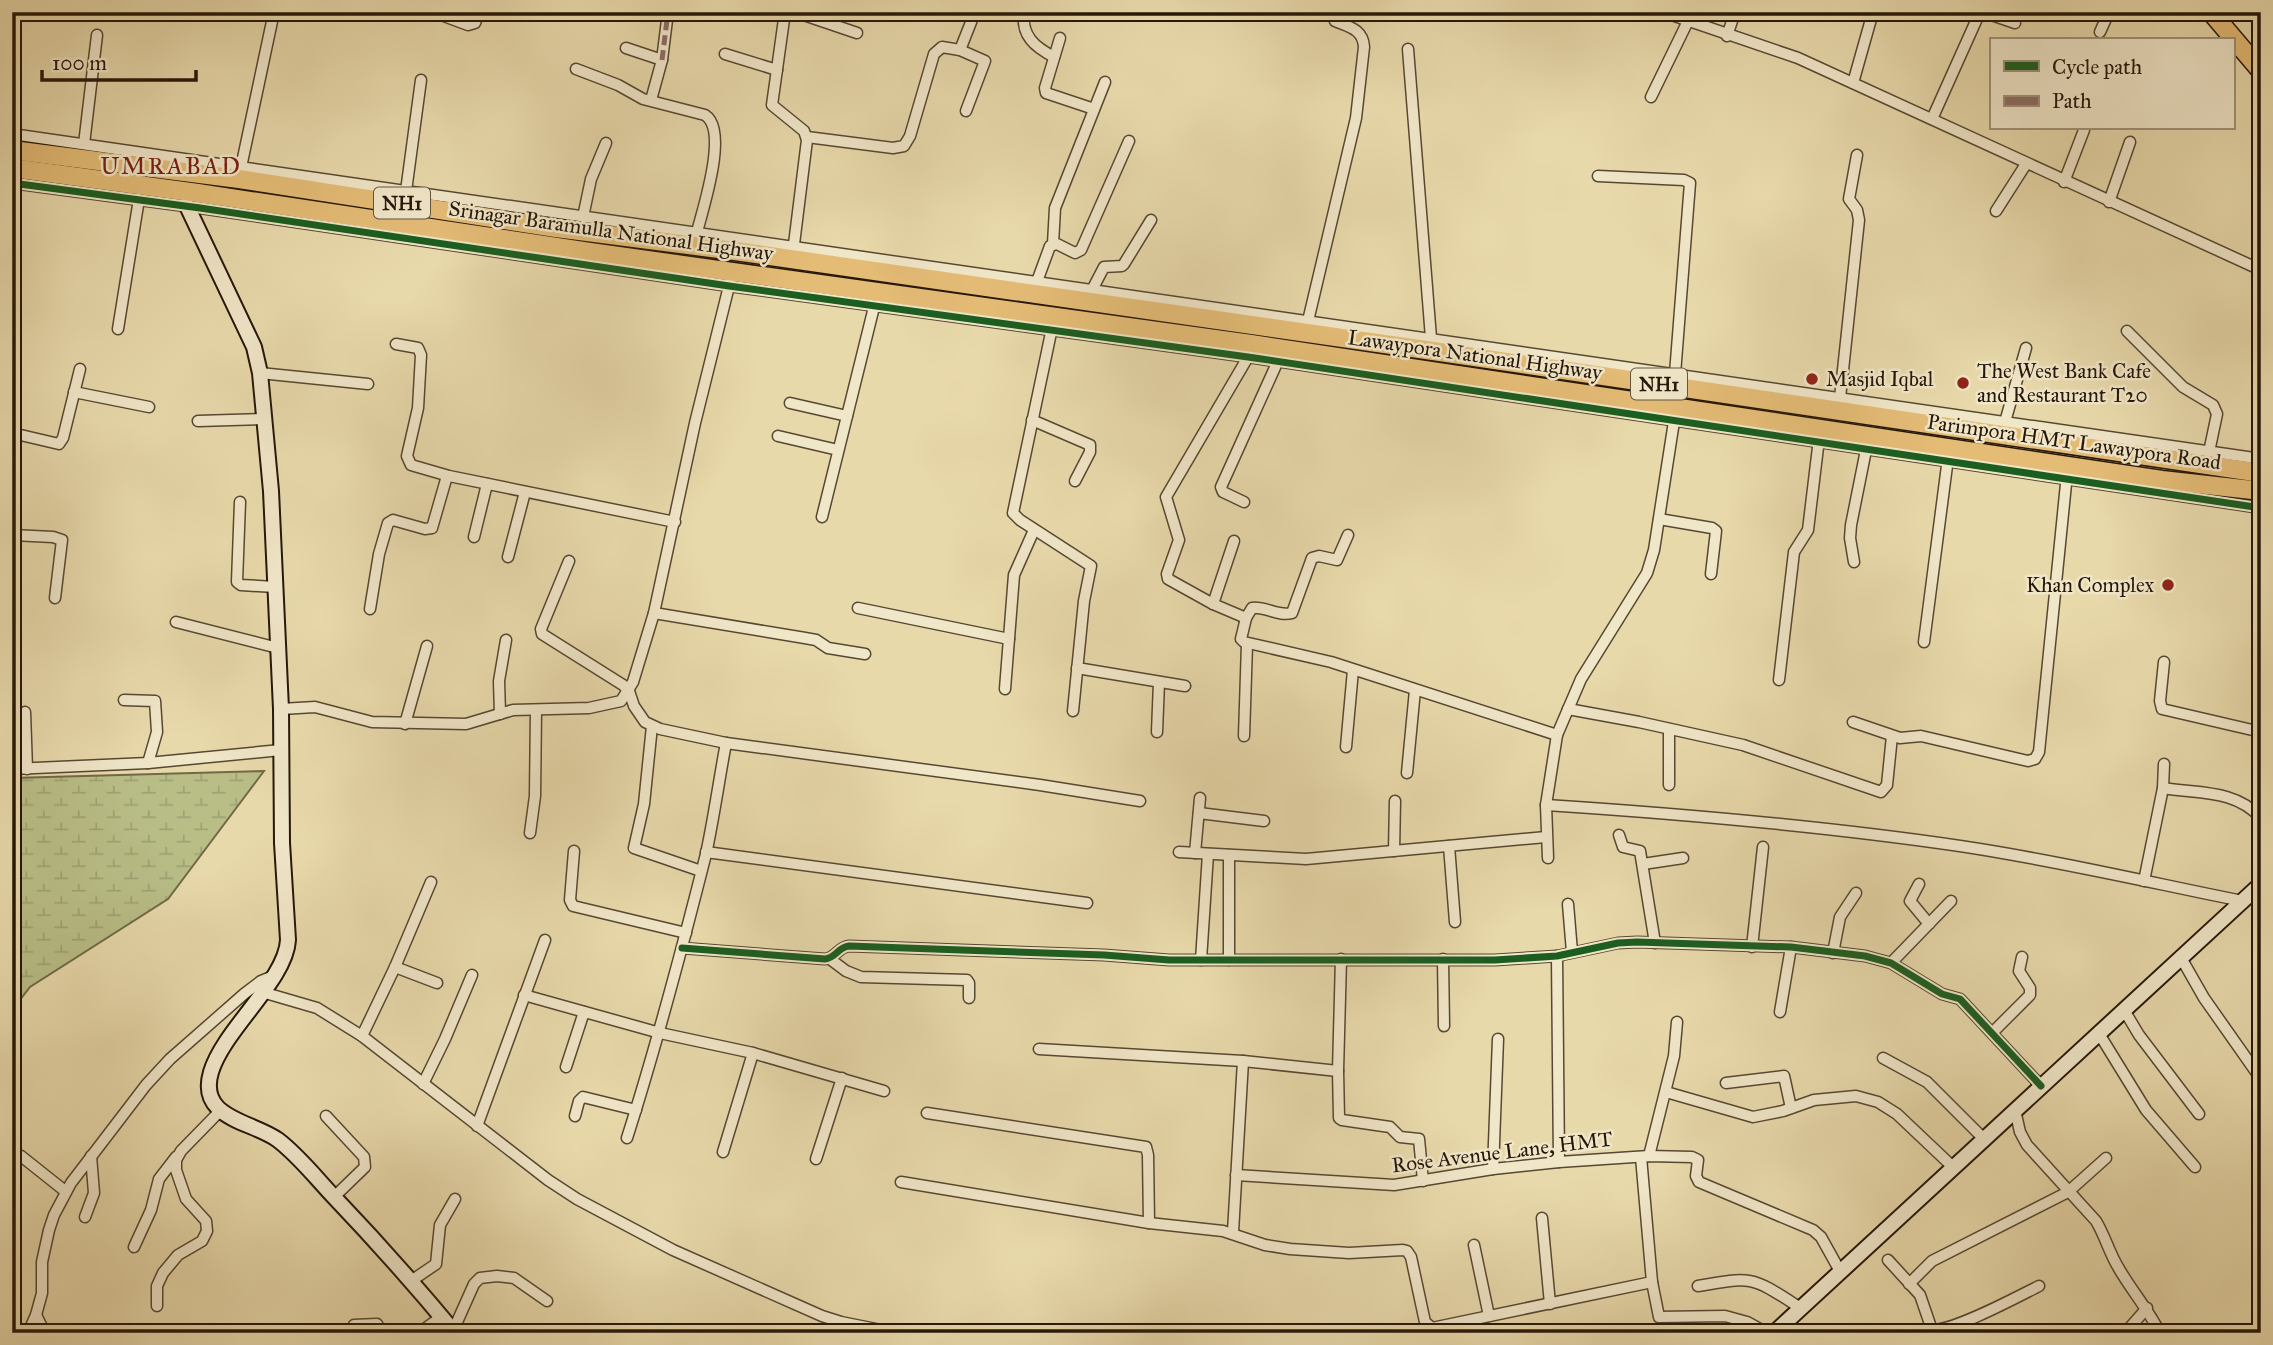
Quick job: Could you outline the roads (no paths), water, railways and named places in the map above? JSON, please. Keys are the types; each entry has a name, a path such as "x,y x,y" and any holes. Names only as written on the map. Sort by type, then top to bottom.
{"highway":[{"path":"2211,12 2233,38"},
{"path":"2234,39 2261,71"},
{"name":"NH1","path":"12,150 240,173 556,228 793,253 1312,328 2261,473"},
{"name":"Srinagar Baramulla National Highway","path":"12,168 382,228 731,279 828,285 1053,325"},
{"name":"NH1","path":"1053,325 1313,354"},
{"path":"1312,328 1313,354"},
{"name":"Lawaypora National Highway","path":"1313,354 1675,415 1819,435 1880,437"},
{"name":"Parimpora HMT Lawaypora Road","path":"1880,437 1948,455 2067,473 2261,491"}],"street":[{"path":"240,173 274,12"},
{"path":"433,12 470,25 475,23 479,12"},
{"path":"651,100 662,60 668,12"},
{"path":"12,134 84,144 240,173 405,191 697,232 793,253 807,137 804,131 772,105 785,12"},
{"path":"796,12 857,33"},
{"path":"960,50 975,12"},
{"path":"1024,12 1024,28 1028,38 1036,47 1054,57"},
{"path":"1663,12 1798,58 2261,270"},
{"path":"1727,36 1735,12"},
{"path":"1853,83 1873,12"},
{"path":"1932,120 1981,12 2015,23"},
{"path":"2100,32 2109,12"},
{"path":"1312,328 1356,118 1364,47 1360,32 1335,21"},
{"path":"1651,97 1688,21"},
{"path":"84,144 97,35"},
{"path":"1060,38 1045,88 1046,93 1094,109"},
{"path":"807,137 893,148 904,146 913,127 936,51 946,47 982,58 985,63 966,111"},
{"path":"626,48 662,60"},
{"path":"1408,49 1431,338"},
{"path":"725,54 777,70"},
{"path":"576,69 651,100 711,119 714,158 697,232"},
{"path":"405,191 421,80"},
{"path":"1105,82 1055,208 1053,244 1046,254 1035,288 1092,290 1312,328 1431,338 2261,459"},
{"path":"2064,182 2084,130"},
{"path":"1053,244 1075,253 1080,251 1129,141"},
{"path":"2109,202 2130,142"},
{"path":"583,217 591,179 606,143"},
{"path":"1840,398 1858,220 1857,210 1849,199 1857,155"},
{"path":"1996,211 2026,164"},
{"path":"1598,176 1684,180 1690,183 1675,374"},
{"path":"12,183 382,228"},
{"path":"118,329 139,199"},
{"path":"187,206 254,347 260,373 271,491 281,709 282,843 288,940 284,958 225,1044 211,1071 209,1090 214,1105 220,1111 276,1139 334,1197 454,1332 474,1284 480,1278 514,1278 547,1301"},
{"path":"1092,290 1104,267 1124,264 1151,220"},
{"path":"281,709 315,707 372,722 466,724 513,710 556,711 600,707 621,701 629,691 654,613 695,423 731,279 874,307 1053,325 1013,513 1034,530 1091,566 1084,601 1073,711"},
{"path":"822,516 874,307"},
{"path":"2127,331 2183,387 2213,405 2217,414 2209,452"},
{"path":"1107,332 1277,363 1675,415 1659,519 1647,573 1620,619 1593,657 1557,736 1546,805 1548,858"},
{"path":"396,344 418,348 421,355 418,408 408,450 408,460 418,468 675,522"},
{"path":"2005,422 2026,348"},
{"path":"1246,618 1213,604 1168,579 1167,574 1178,540 1166,497 1248,358"},
{"path":"1244,502 1223,492 1222,485 1277,363"},
{"path":"12,433 59,444 63,438 80,369"},
{"path":"260,373 368,384"},
{"path":"74,392 149,407"},
{"path":"790,403 847,416"},
{"path":"198,421 264,419"},
{"path":"1032,420 1090,444 1090,452 1075,481"},
{"path":"1779,680 1794,552 1808,530 1819,435 1866,450 1948,455 1924,642"},
{"path":"778,436 838,450"},
{"path":"1854,562 1851,525 1866,450"},
{"path":"1853,722 1900,738 1921,736 2028,761 2035,759 2039,752 2046,694 2067,473 2261,508"},
{"path":"370,609 379,554 388,523 393,520 425,529 432,528 447,476"},
{"path":"474,537 487,484"},
{"path":"508,557 525,492"},
{"path":"240,502 237,582 242,585 275,587"},
{"path":"1659,519 1712,528 1716,531 1711,574"},
{"path":"1005,689 1014,575 1034,530"},
{"path":"12,535 62,540 55,598"},
{"path":"1348,535 1336,561 1319,556 1312,558 1292,614 1254,607 1246,618 1241,639 1247,644 1321,659 1557,736"},
{"path":"1213,604 1234,541"},
{"path":"569,561 541,629 542,634 629,691 640,716 652,726 726,743 1140,801"},
{"path":"858,608 1009,639"},
{"path":"654,613 816,640 828,648 865,654"},
{"path":"176,622 278,648"},
{"path":"500,714 499,681 506,640"},
{"path":"1244,736 1247,644"},
{"path":"405,723 426,646"},
{"path":"2164,662 2160,701 2162,709 2261,732"},
{"path":"1077,668 1185,687"},
{"path":"1346,747 1353,670"},
{"path":"1157,732 1159,682"},
{"path":"1407,773 1415,690"},
{"path":"124,700 155,701 157,732 148,763"},
{"path":"1568,709 1762,751 1881,792 1887,785 1892,736"},
{"path":"530,833 535,796 536,710"},
{"path":"25,712 27,769"},
{"path":"652,726 644,804 634,848 701,871"},
{"path":"1669,729 1669,785"},
{"path":"627,1138 660,1033 686,933 706,852 726,743"},
{"path":"12,769 148,763 281,750"},
{"path":"2144,881 2163,788 2164,764"},
{"path":"2163,788 2234,798 2245,803 2261,818"},
{"path":"1195,853 1200,798"},
{"path":"1394,851 1395,801"},
{"path":"1546,805 1680,813 1875,835 2035,859 2242,901"},
{"path":"1199,813 1264,821"},
{"path":"1619,835 1623,847 1639,849 1655,943"},
{"path":"1179,852 1306,859 1546,837"},
{"path":"1449,846 1455,922"},
{"path":"1752,947 1763,847"},
{"path":"574,851 570,900 573,906 686,933"},
{"path":"706,852 1087,903"},
{"path":"1201,961 1208,854"},
{"path":"1229,855 1229,960"},
{"path":"1643,864 1683,858"},
{"path":"362,1036 431,882"},
{"path":"1919,884 1910,901 1929,924"},
{"path":"1774,1333 1799,1307 1841,1273 2180,956 2261,884"},
{"path":"1833,953 1840,918 1856,893"},
{"path":"1891,963 1951,901"},
{"path":"1568,904 1572,952"},
{"path":"477,1126 545,940"},
{"path":"830,959 842,947 849,946 1201,961 1495,960 1556,956 1618,943 1791,947 1865,956 1891,963 1942,994 1960,999 2041,1086"},
{"path":"1780,1012 1791,947"},
{"path":"682,948 830,959 846,971 861,977 967,980 969,998"},
{"path":"1556,956 1559,1162"},
{"path":"2180,956 2204,998 2261,1079"},
{"path":"1992,1033 2030,995 2030,988 2019,971 2022,957"},
{"path":"1341,959 1338,1071 1340,1119 1391,1127 1400,1137 1419,1139 1423,1181"},
{"path":"1443,960 1444,1026"},
{"path":"395,967 437,984"},
{"path":"423,1084 472,975"},
{"path":"28,1333 43,1286 44,1250 54,1215 65,1191 146,1084 170,1059 236,1000 261,981 273,976"},
{"path":"262,992 317,1008 362,1036 548,1180 577,1199 673,1250 822,1316 896,1333"},
{"path":"524,995 660,1033 754,1053 884,1091"},
{"path":"2124,1010 2145,1044 2199,1114"},
{"path":"566,1067 584,1012"},
{"path":"1677,1022 1674,1056 1666,1092 1645,1156 1652,1282 1658,1314 1661,1318 1725,1316 1747,1322 1767,1333"},
{"path":"2098,1032 2146,1110 2196,1167"},
{"path":"1493,1169 1498,1039"},
{"path":"1039,1049 1243,1061 1338,1071"},
{"path":"723,1152 754,1053"},
{"path":"1883,1058 1927,1082 1984,1139"},
{"path":"1233,1232 1243,1061"},
{"path":"1726,1083 1784,1076 1791,1108"},
{"path":"817,1159 842,1078"},
{"path":"1666,1092 1746,1116 1761,1117 1835,1096 1856,1096 1878,1102 1897,1114 1954,1168"},
{"path":"575,1116 579,1101 583,1097 636,1110"},
{"path":"2015,1110 2020,1132 2027,1145 2096,1221 2120,1272 2147,1308 2160,1333"},
{"path":"134,1247 166,1167 220,1111"},
{"path":"927,1113 1146,1147 1149,1223"},
{"path":"326,1116 366,1162 365,1167 334,1197"},
{"path":"157,1306 158,1282 167,1266 178,1255 202,1241 207,1231 206,1221 187,1199 177,1170 178,1155"},
{"path":"21,1156 65,1191"},
{"path":"85,1217 94,1193 90,1156"},
{"name":"Rose Avenue Lane, HMT","path":"1236,1175 1382,1185 1559,1162 1645,1156 1696,1158 1696,1175 1699,1182 1813,1230 1821,1237 1841,1273"},
{"path":"1909,1284 1932,1261 2068,1192 2106,1158"},
{"path":"901,1182 1149,1223 1233,1232 1265,1245 1300,1250 1349,1253 1403,1250 1411,1257 1425,1322 1429,1327 1652,1282"},
{"path":"411,1281 436,1264 440,1225 455,1199"},
{"path":"1542,1218 1550,1304"},
{"path":"1474,1245 1489,1316"},
{"path":"1888,1260 1920,1295 1929,1327 1936,1331 1997,1308 2039,1286"},
{"path":"1699,1286 1749,1280 1763,1284 1799,1307"},
{"path":"2125,1333 2147,1308"},
{"path":"36,1314 45,1333"},
{"path":"419,1333 442,1317"},
{"path":"354,1325 377,1324 382,1333"}],"place":[{"name":"Masjid Iqbal","path":"1812,379"},
{"name":"The West Bank Cafe and Restaurant T20","path":"1963,383"},
{"name":"Khan Complex","path":"2168,585"}],"district":[{"name":"UMRABAD","path":"171,166"}]}
